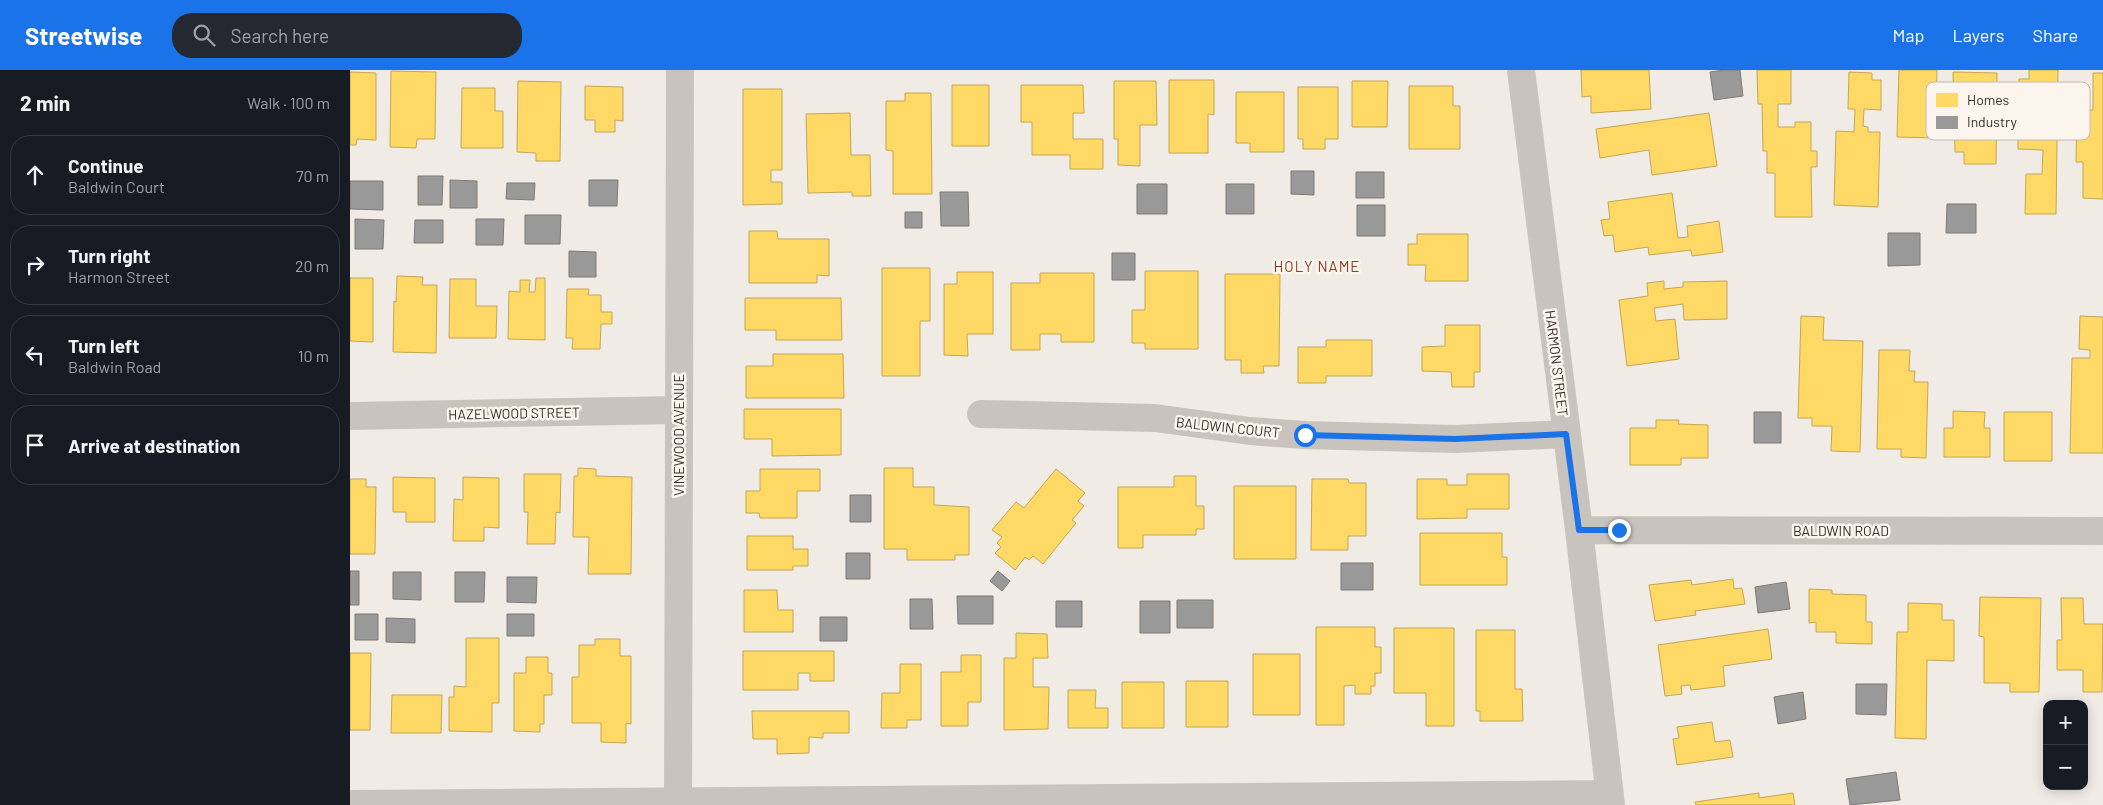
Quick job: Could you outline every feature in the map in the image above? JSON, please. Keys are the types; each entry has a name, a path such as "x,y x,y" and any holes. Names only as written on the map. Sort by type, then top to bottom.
{"street":[{"name":"VINEWOOD AVENUE","path":"678,801 680,70"},
{"name":"HARMON STREET","path":"1521,70 1579,530 1610,800"},
{"name":"HAZELWOOD STREET","path":"350,416 678,410"},
{"name":"BALDWIN COURT","path":"980,414 1156,418 1250,431 1305,435 1455,439 1566,434"},
{"name":"BALDWIN ROAD","path":"1579,530 2103,531"},
{"path":"350,804 678,801 1610,800"}],"building: Homes":[{"path":"1581,70 1649,70 1651,109 1591,113 1591,96 1582,97"},
{"path":"1757,70 1791,70 1791,104 1778,104 1778,127 1795,127 1795,122 1811,122 1811,151 1817,151 1817,167 1811,167 1812,217 1775,217 1775,173 1767,173 1767,151 1763,151 1762,104 1758,104"},
{"path":"1899,70 1937,70 1937,82 1926,82 1926,138 1897,137"},
{"path":"2029,70 2058,70 2058,82 2019,82 2019,79 2029,79"},
{"path":"391,71 436,72 435,139 417,139 416,148 390,147"},
{"path":"350,72 376,73 376,140 357,139 356,145 350,145"},
{"path":"1849,72 1872,73 1872,80 1881,80 1881,110 1864,109 1863,126 1868,127 1868,132 1880,132 1878,207 1834,205 1836,131 1854,132 1855,109 1848,109"},
{"path":"1953,72 1997,73 1997,82 1953,82"},
{"path":"2093,73 2103,73 2103,199 2083,198 2083,162 2076,162 2076,140 2090,140 2090,110 2093,110"},
{"path":"1169,80 1214,80 1214,115 1208,114 1208,153 1169,153"},
{"path":"518,81 561,82 560,161 536,161 536,153 517,152"},
{"path":"1114,81 1156,81 1157,125 1140,125 1140,166 1118,165 1118,139 1114,139"},
{"path":"1352,81 1388,81 1387,127 1352,127"},
{"path":"952,85 989,85 989,146 952,146"},
{"path":"1021,85 1083,85 1084,113 1073,113 1073,139 1103,139 1103,169 1070,169 1070,155 1032,155 1032,122 1021,122"},
{"path":"585,86 623,87 623,121 615,120 615,132 595,132 595,120 585,120"},
{"path":"1409,86 1453,86 1453,106 1460,106 1460,149 1409,149"},
{"path":"1298,87 1338,87 1338,139 1325,139 1325,149 1303,149 1303,139 1298,139"},
{"path":"462,88 495,88 495,111 503,111 503,148 461,148"},
{"path":"743,89 782,89 782,170 771,170 771,182 782,182 782,204 743,205"},
{"path":"1236,92 1284,92 1284,152 1250,152 1250,143 1236,143"},
{"path":"905,93 931,93 932,194 893,194 893,151 886,150 886,101 905,101"},
{"path":"850,113 851,155 870,155 871,196 852,196 852,192 808,193 806,114"},
{"path":"1709,113 1717,166 1652,175 1649,150 1600,158 1596,129"},
{"path":"1955,140 1996,140 1996,164 1964,164 1964,152 1955,152"},
{"path":"2018,140 2057,140 2056,214 2025,214 2026,174 2042,174 2043,150 2018,149"},
{"path":"1672,193 1678,238 1688,237 1687,226 1719,221 1723,252 1692,256 1691,250 1649,255 1648,247 1615,252 1613,235 1604,236 1601,220 1610,219 1608,202"},
{"path":"749,231 777,231 778,239 829,239 829,276 817,275 817,283 749,283"},
{"path":"1417,234 1468,234 1468,281 1425,281 1426,265 1408,265 1408,244 1417,244"},
{"path":"882,268 930,268 930,321 920,321 920,376 882,376"},
{"path":"1145,271 1198,271 1198,349 1145,349 1145,343 1132,343 1132,310 1145,310"},
{"path":"957,272 993,272 993,334 967,334 968,356 944,355 944,284 957,284"},
{"path":"1040,273 1094,273 1094,342 1061,342 1061,334 1040,334 1040,350 1011,350 1011,283 1040,283"},
{"path":"1225,274 1280,274 1279,366 1263,366 1264,373 1241,373 1241,360 1225,360"},
{"path":"397,276 423,277 422,285 437,285 436,353 393,352 394,301 396,302"},
{"path":"350,278 373,278 373,342 350,341"},
{"path":"536,278 545,278 545,340 508,339 509,291 520,292 520,280 530,280 529,292 535,292"},
{"path":"450,279 476,279 476,306 497,306 496,338 449,338"},
{"path":"1664,281 1664,289 1683,287 1683,282 1727,281 1727,319 1684,320 1683,304 1654,308 1656,321 1675,319 1679,359 1627,366 1619,300 1648,296 1647,283"},
{"path":"567,289 589,289 588,295 601,295 601,312 612,312 612,324 601,324 600,349 572,349 573,338 566,338"},
{"path":"745,298 841,298 842,340 776,340 776,330 745,330"},
{"path":"1801,316 1824,317 1823,340 1863,341 1860,452 1831,451 1832,426 1812,426 1812,418 1798,418"},
{"path":"2080,316 2103,317 2103,453 2070,453 2072,358 2090,358 2090,350 2079,349"},
{"path":"1445,325 1480,325 1480,372 1474,372 1474,387 1452,387 1451,372 1422,371 1422,347 1445,346"},
{"path":"1326,340 1372,340 1372,376 1326,376 1326,383 1298,383 1298,347 1326,347"},
{"path":"1879,350 1910,350 1909,371 1915,371 1914,382 1928,382 1926,458 1901,457 1901,449 1877,449"},
{"path":"773,354 843,354 844,398 746,398 746,366 773,366"},
{"path":"744,409 841,409 841,455 772,456 772,439 744,439"},
{"path":"1953,411 1985,412 1984,428 1990,428 1990,457 1944,457 1944,428 1953,428"},
{"path":"2004,412 2052,412 2052,461 2004,461"},
{"path":"1656,420 1679,420 1678,424 1708,425 1708,458 1681,458 1681,465 1630,465 1630,428 1656,428"},
{"path":"578,468 596,469 596,476 632,477 631,574 588,574 589,537 573,537 574,476 578,476"},
{"path":"884,468 913,468 913,487 934,487 934,505 969,507 969,555 955,555 955,560 907,560 907,549 884,549"},
{"path":"760,469 820,469 820,491 797,491 797,518 760,518 759,513 746,513 746,491 760,491"},
{"path":"1056,469 1085,493 1078,501 1084,506 1072,520 1076,523 1043,564 1033,556 1029,560 1025,557 1015,570 995,553 1001,547 997,543 1002,537 992,530 1016,502 1024,508"},
{"path":"524,474 561,474 560,513 556,512 555,544 527,544 528,512 524,512"},
{"path":"1467,474 1509,474 1509,509 1467,509 1467,518 1417,519 1417,479 1447,479 1447,485 1467,485"},
{"path":"1174,476 1196,476 1196,506 1204,506 1204,529 1196,529 1196,535 1143,535 1143,548 1118,548 1118,487 1174,487"},
{"path":"393,477 435,478 435,522 406,522 406,512 393,512"},
{"path":"463,477 499,478 499,528 484,527 484,541 453,541 454,499 463,500"},
{"path":"350,479 366,479 366,487 376,487 375,554 350,554"},
{"path":"1312,479 1348,479 1349,483 1366,483 1366,536 1348,536 1348,550 1311,550"},
{"path":"1234,486 1296,486 1296,559 1234,559"},
{"path":"1420,533 1502,533 1502,557 1507,557 1507,585 1420,585"},
{"path":"747,536 793,536 793,549 808,549 808,566 793,566 793,570 747,570"},
{"path":"1733,579 1734,589 1742,588 1745,604 1695,611 1696,615 1655,621 1649,585 1691,580 1692,585"},
{"path":"1809,589 1832,590 1832,594 1866,595 1866,622 1872,622 1872,644 1836,643 1836,632 1816,632 1816,622 1809,623"},
{"path":"744,590 777,590 778,610 793,610 793,632 744,632"},
{"path":"1980,597 2041,598 2039,692 2010,692 2010,683 1984,683 1984,637 1979,636"},
{"path":"2061,598 2083,598 2084,624 2103,624 2102,692 2083,692 2083,670 2057,670 2057,640 2062,640"},
{"path":"1908,603 1942,604 1942,620 1954,620 1954,661 1927,660 1926,739 1895,738 1897,632 1908,632"},
{"path":"1316,627 1375,627 1375,647 1381,647 1381,673 1375,673 1375,686 1371,686 1371,694 1355,694 1355,685 1344,686 1344,725 1316,725"},
{"path":"1394,628 1454,628 1454,726 1426,726 1426,693 1394,693"},
{"path":"1768,629 1772,659 1723,666 1725,686 1691,690 1690,685 1681,686 1682,694 1665,696 1658,645"},
{"path":"1476,630 1515,630 1515,689 1522,689 1523,721 1480,721 1480,711 1476,711"},
{"path":"1016,633 1047,634 1048,658 1033,658 1033,687 1049,687 1048,729 1004,730 1004,658 1016,658"},
{"path":"466,638 499,638 499,703 492,703 492,732 449,731 449,697 454,697 454,686 466,687"},
{"path":"595,639 620,639 620,656 631,656 631,724 626,723 626,743 601,742 601,723 572,723 572,677 579,677 579,645 595,645"},
{"path":"743,651 834,651 834,681 810,681 810,673 798,673 798,690 743,690"},
{"path":"350,653 371,653 370,730 350,730"},
{"path":"1253,654 1300,654 1300,715 1253,715"},
{"path":"961,655 981,655 981,702 968,702 968,726 941,726 941,672 961,672"},
{"path":"526,657 548,657 548,673 552,673 552,695 544,695 544,724 540,724 540,732 514,731 514,673 526,673"},
{"path":"900,664 921,664 921,720 907,720 907,728 881,728 882,693 900,693"},
{"path":"1186,681 1228,681 1228,727 1186,727"},
{"path":"1122,682 1164,682 1164,728 1122,728"},
{"path":"1068,690 1096,690 1095,708 1108,708 1108,728 1068,728"},
{"path":"392,695 442,695 441,733 391,733"},
{"path":"752,711 849,711 849,733 823,733 823,738 809,737 809,753 777,754 777,739 753,739"},
{"path":"1712,722 1715,742 1730,740 1733,757 1677,765 1673,739 1679,738 1677,727"},
{"path":"1759,793 1759,798 1793,793 1795,805 1696,805 1695,802"}],"building: Industry":[{"path":"1740,70 1743,96 1714,100 1710,72"},
{"path":"1291,171 1314,171 1314,195 1291,194"},
{"path":"1356,172 1384,172 1384,198 1356,198"},
{"path":"418,176 443,176 442,205 418,205"},
{"path":"450,180 477,181 477,208 450,208"},
{"path":"589,180 618,180 617,206 589,206"},
{"path":"350,181 383,181 383,210 350,209"},
{"path":"507,183 535,183 534,200 506,199"},
{"path":"1137,184 1167,184 1167,214 1137,214"},
{"path":"1226,184 1254,184 1254,214 1226,214"},
{"path":"940,192 968,192 969,226 941,226"},
{"path":"1947,204 1976,204 1976,233 1946,233"},
{"path":"1357,205 1385,205 1385,236 1357,236"},
{"path":"905,212 922,212 922,228 905,228"},
{"path":"525,215 561,215 560,244 525,244"},
{"path":"355,219 384,220 383,249 355,249"},
{"path":"476,219 504,219 503,245 476,245"},
{"path":"415,220 443,220 443,243 414,243"},
{"path":"1888,233 1920,233 1920,265 1888,266"},
{"path":"569,251 596,252 596,277 569,277"},
{"path":"1112,253 1135,253 1135,280 1112,280"},
{"path":"1754,412 1781,412 1781,443 1754,443"},
{"path":"850,495 871,495 871,522 850,522"},
{"path":"846,553 870,553 870,579 846,579"},
{"path":"1341,563 1373,563 1373,590 1341,590"},
{"path":"350,571 359,571 359,605 350,605"},
{"path":"998,571 1010,581 1002,591 990,581"},
{"path":"393,572 421,572 421,600 393,599"},
{"path":"455,572 485,572 484,602 455,602"},
{"path":"507,577 537,577 536,603 507,602"},
{"path":"1786,582 1790,609 1758,613 1755,587"},
{"path":"957,596 993,596 993,624 958,624"},
{"path":"910,599 932,599 933,629 910,629"},
{"path":"1177,600 1213,600 1213,628 1177,628"},
{"path":"1056,601 1082,601 1082,627 1056,627"},
{"path":"1140,601 1170,601 1170,633 1140,633"},
{"path":"355,614 378,614 378,640 355,640"},
{"path":"507,614 534,614 534,636 507,636"},
{"path":"820,617 847,617 847,641 820,641"},
{"path":"386,618 415,619 415,643 386,642"},
{"path":"1856,684 1887,684 1886,715 1856,714"},
{"path":"1803,692 1806,719 1778,724 1774,697"},
{"path":"1896,772 1900,800 1850,805 1846,779"}],"district":[{"name":"HOLY NAME","path":"1317,266"}],"route":[{"path":"1305,435 1455,439 1566,434 1579,530 1619,530"}]}
